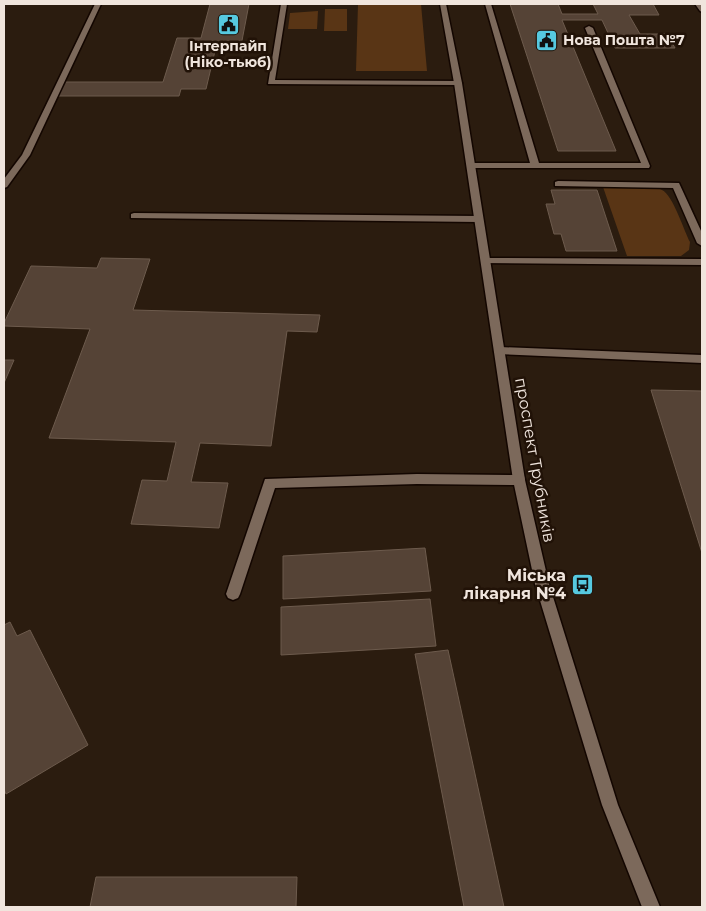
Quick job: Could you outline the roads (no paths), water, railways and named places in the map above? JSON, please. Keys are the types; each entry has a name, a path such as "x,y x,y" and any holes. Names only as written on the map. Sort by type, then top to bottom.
{"main road":[{"path":"4,185 26,155 98,4"},
{"path":"284,4 271,82 458,83"},
{"name":"проспект Трубників","path":"443,4 458,83 519,480 542,584 610,805 651,907"},
{"path":"488,4 536,166"},
{"path":"698,4 702,10"},
{"path":"470,166 646,166 588,28"},
{"path":"558,184 676,185 702,243"},
{"path":"134,216 478,219"},
{"path":"485,261 702,262"},
{"path":"500,351 702,359"},
{"path":"233,594 270,483 417,479 519,480"}],"place":[{"name":"Інтерпайп (Ніко-тьюб)","path":"228,24"},
{"name":"Нова Пошта №7","path":"547,40"},
{"name":"Міська лікарня №4","path":"582,584"}]}
